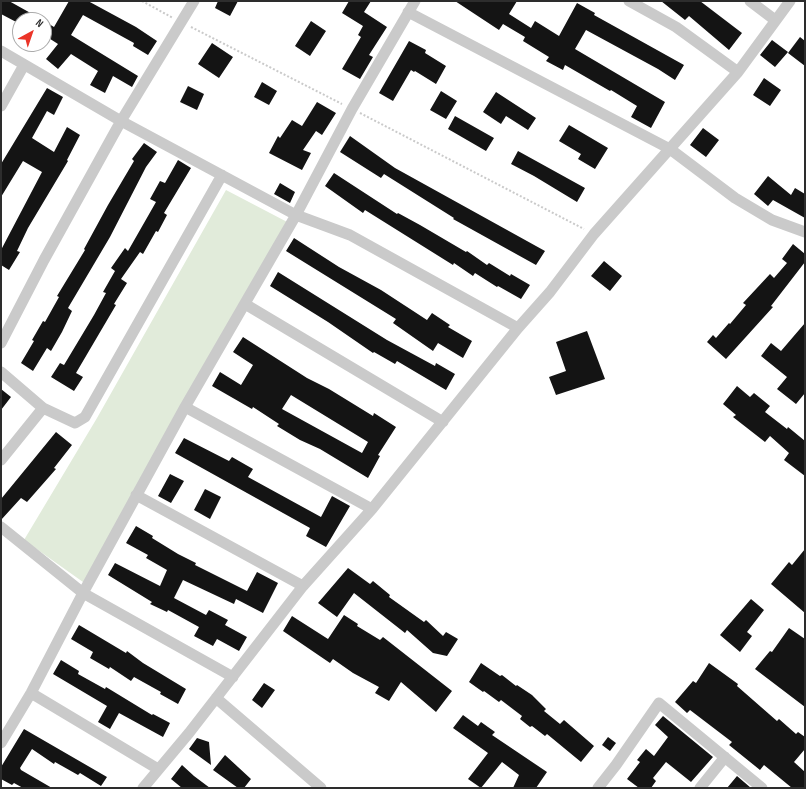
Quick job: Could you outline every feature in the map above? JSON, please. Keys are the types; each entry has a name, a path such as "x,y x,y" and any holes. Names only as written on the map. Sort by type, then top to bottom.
{"street":[{"path":"1,343 44,260 121,121 194,1"},
{"path":"1,743 31,693 83,593 185,407 296,215 352,109 415,1"},
{"path":"629,1 676,27 738,72"},
{"path":"750,1 775,20"},
{"path":"143,788 233,677 303,586 372,509 518,328 550,292 594,234 738,72 790,1"},
{"path":"408,12 670,149 735,198 772,220 805,232"},
{"path":"1,51 121,121 296,215 350,235 518,328"},
{"path":"1,106 24,65"},
{"path":"1,372 43,408 75,423 85,417 222,174"},
{"path":"245,304 443,422"},
{"path":"185,407 372,509"},
{"path":"1,460 43,408"},
{"path":"136,495 303,586"},
{"path":"1,527 83,593 233,677"},
{"path":"31,693 158,769"},
{"path":"216,698 321,788"},
{"path":"598,788 616,765 659,703 762,788"},
{"path":"700,788 725,757"}],"path":[{"path":"142,1 182,23 594,234"}],"green space":[{"path":"226,190 291,224 90,587 24,540 97,418"}],"building":[{"path":"1,1 9,1 29,12 12,12 12,20 1,14"},
{"path":"69,1 88,1 136,27 157,41 148,55 133,46 134,43 83,15 71,35 138,76 132,87 113,76 105,93 90,85 98,71 71,54 58,69 46,59 58,44 52,40 52,26 54,27"},
{"path":"218,1 238,1 230,16 215,8"},
{"path":"349,1 371,1 364,12 387,27 369,55 373,57 360,79 342,69 361,37 358,35 363,26 342,13"},
{"path":"455,1 517,1 509,14 531,28 535,21 559,36 577,3 595,13 594,15 684,65 675,80 658,69 586,30 575,49 665,102 651,128 631,117 637,106 565,65 563,70 546,61 549,57 523,41 525,37 503,24 499,30"},
{"path":"661,1 700,1 742,33 729,50 689,16 685,20"},
{"path":"311,21 326,31 310,56 295,46"},
{"path":"800,37 805,41 805,66 788,53"},
{"path":"772,40 788,52 775,67 760,55"},
{"path":"409,41 426,50 425,53 446,66 436,84 411,70 393,101 379,93"},
{"path":"212,43 233,57 219,78 198,64"},
{"path":"764,78 781,90 770,106 753,95"},
{"path":"262,82 277,91 269,105 254,97"},
{"path":"188,86 204,94 197,110 180,102"},
{"path":"47,88 63,97 54,115 47,111 32,138 54,152 67,127 80,135 67,160 68,161 28,228 17,251 20,252 9,270 1,265 1,250 42,172 23,161 1,197 1,164"},
{"path":"441,91 457,101 446,119 430,110"},
{"path":"496,92 536,118 528,130 506,116 501,124 483,112"},
{"path":"317,102 336,113 322,135 316,131 303,150 311,153 302,170 269,153 278,136 280,138 292,120 302,126"},
{"path":"455,116 494,138 486,151 448,129"},
{"path":"569,125 608,148 595,169 578,159 581,154 559,141"},
{"path":"703,128 719,140 706,157 690,145"},
{"path":"350,136 395,168 545,251 536,265 453,219 454,218 384,174 381,178 340,152"},
{"path":"144,143 157,152 146,167 110,237 68,308 72,311 62,332 51,351 47,348 33,371 21,363 34,341 32,340 43,321 45,322 59,297 57,296 85,250 84,249 108,205 134,161 132,159"},
{"path":"518,151 585,188 577,202 511,164"},
{"path":"178,160 191,168 164,213 167,215 158,232 156,231 143,254 140,252 121,279 127,283 114,304 116,305 76,373 83,377 74,391 51,377 60,363 64,365 94,315 106,293 103,292 115,271 111,268 125,248 128,251 156,202 150,199 160,181 165,183"},
{"path":"334,173 397,214 398,213 420,225 466,252 467,251 487,265 489,263 510,276 511,274 530,285 521,299 498,286 497,287 475,273 473,276 454,263 453,265 365,210 363,213 325,186"},
{"path":"768,176 791,195 795,188 805,194 805,218 773,200 768,206 754,194"},
{"path":"280,183 295,192 290,203 274,194"},
{"path":"294,238 339,267 381,290 427,320 432,313 450,325 448,327 472,341 463,358 438,343 433,351 393,323 396,319 286,251"},
{"path":"793,244 805,254 805,262 771,306 773,307 726,359 707,342 713,335 716,338 729,323 730,324 746,305 743,303 770,274 774,278 787,263 782,259"},
{"path":"604,261 622,276 610,291 591,276"},
{"path":"278,272 387,340 435,366 436,363 455,374 446,390 397,361 395,364 374,352 373,353 328,322 270,286"},
{"path":"805,323 805,393 796,404 777,389 787,377 761,356 771,343 781,351"},
{"path":"587,331 605,379 556,395 549,377 566,371 556,342"},
{"path":"243,337 307,378 329,389 373,416 374,413 396,427 378,455 380,456 368,478 320,449 300,440 277,426 279,424 253,407 252,409 212,386 220,372 241,385 253,365 233,352","holes":["291,395 368,442 362,453 282,409"]},
{"path":"737,386 750,397 754,393 770,406 765,412 787,429 788,427 805,441 805,476 784,460 789,453 770,436 765,442 733,417 736,415 723,404"},
{"path":"1,389 11,397 1,410"},
{"path":"56,432 72,445 54,468 56,469 27,502 21,498 1,520 1,499"},
{"path":"184,438 229,461 232,457 253,469 248,477 321,517 332,496 350,506 326,547 306,536 310,528 175,453"},
{"path":"170,474 184,481 171,503 158,496"},
{"path":"205,489 221,497 210,519 194,510"},
{"path":"136,526 153,536 152,538 196,563 195,565 247,591 257,572 278,583 263,613 236,599 234,604 183,580 174,598 206,615 209,610 228,620 225,625 247,637 239,651 217,639 213,646 194,636 199,627 168,610 167,612 150,604 152,602 108,575 115,563 160,586 167,570 146,558 148,555 126,543"},
{"path":"805,549 805,613 771,584 789,562 792,565"},
{"path":"348,568 370,584 373,581 390,595 389,597 424,622 426,620 443,636 446,632 458,639 447,656 433,653 407,630 405,633 354,593 337,617 318,603"},
{"path":"751,599 764,610 747,632 752,636 740,652 720,635"},
{"path":"344,615 358,624 357,626 380,640 383,637 452,691 436,712 401,682 389,701 375,693 379,687 353,673 333,659 330,663 283,631 292,616 328,639"},
{"path":"79,625 126,653 127,651 143,663 186,689 178,704 160,694 161,692 134,677 131,681 110,667 109,669 90,658 93,652 71,639"},
{"path":"789,628 805,639 805,707 755,669 770,651 772,652"},
{"path":"61,660 79,671 78,674 105,689 106,687 152,715 153,714 170,723 163,737 119,713 110,729 98,722 107,706 53,674"},
{"path":"481,663 532,695 546,709 544,711 560,724 564,720 594,746 581,762 547,734 545,736 532,726 530,727 520,719 522,716 501,700 499,702 469,682"},
{"path":"709,663 738,684 737,686 777,721 779,719 796,734 798,732 805,737 805,749 794,762 805,772 805,788 792,788 764,765 760,770 729,745 732,742 690,710 687,713 675,702 693,681 696,683"},
{"path":"264,683 275,690 262,708 252,700"},
{"path":"463,715 478,726 481,722 495,732 492,735 547,772 536,788 513,788 519,775 502,762 481,788 468,779 488,753 453,728"},
{"path":"663,716 713,757 691,782 666,762 653,778 656,781 651,788 639,788 627,779 640,762 637,760 646,749 654,756 668,737 655,725"},
{"path":"24,729 107,777 101,786 80,773 78,775 55,762 54,764 32,749 20,768 21,770 52,788 23,788 14,783 12,785 1,779 1,767"},
{"path":"608,737 616,743 610,751 602,745"},
{"path":"197,738 209,742 211,765 189,749"},
{"path":"225,755 251,779 244,788 238,788 213,770"},
{"path":"182,765 210,788 182,788 171,779"},
{"path":"737,776 751,788 727,788"}]}
